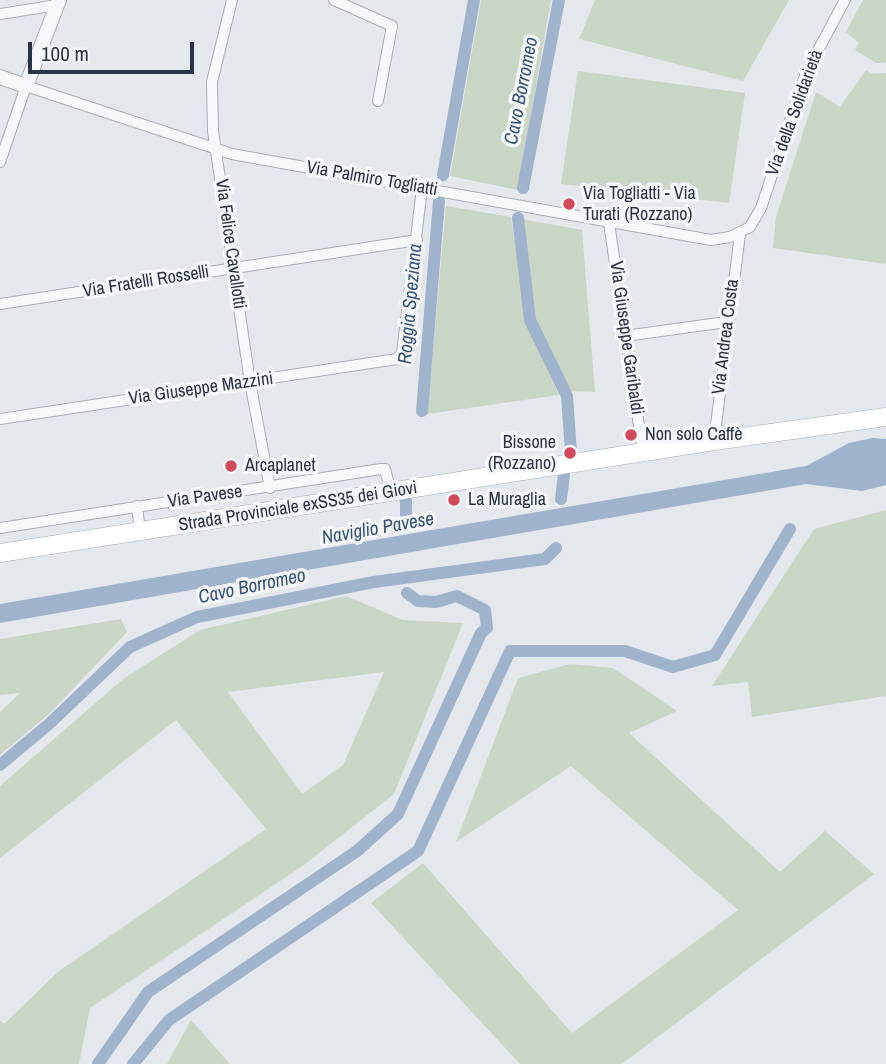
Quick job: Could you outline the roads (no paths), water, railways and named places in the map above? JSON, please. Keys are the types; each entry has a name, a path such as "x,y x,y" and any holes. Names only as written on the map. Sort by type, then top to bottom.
{"main road":[{"name":"Strada Provinciale exSS35 dei Giovi","path":"0,553 714,441 886,417"}],"street":[{"name":"Via Felice Cavallotti","path":"232,0 212,82 216,149 250,382 270,488"},
{"path":"334,0 392,26 378,102"},
{"name":"Via della Solidarietà","path":"750,227 766,194 808,68 845,0"},
{"path":"0,14 58,3"},
{"path":"0,162 58,3"},
{"name":"Via Palmiro Togliatti","path":"0,77 216,149 711,240 740,234 750,227"},
{"path":"417,240 422,188"},
{"name":"Via Giuseppe Garibaldi","path":"609,222 643,453"},
{"name":"Via Andrea Costa","path":"714,441 726,322 740,234"},
{"name":"Via Fratelli Rosselli","path":"0,304 417,240"},
{"name":"Via Giuseppe Mazzini","path":"0,419 250,382 401,356 417,240"},
{"path":"625,336 726,322"},
{"name":"Via Pavese","path":"0,528 385,469 391,492"},
{"path":"137,506 140,532"}],"water":[{"path":"872,438 886,439 886,485 862,491 806,484 0,623 0,604 806,466 849,443"}],"waterway":[{"name":"Roggia Speziana","path":"443,175 474,0"},
{"name":"Cavo Borromeo","path":"523,188 559,0"},
{"name":"Roggia Speziana","path":"422,411 439,201"},
{"name":"Cavo Borromeo","path":"518,218 530,320 567,396 571,452"},
{"name":"Cavo Borromeo","path":"561,499 564,475"},
{"name":"Roggia Speziana","path":"406,501 406,520"},
{"path":"133,1064 169,1020 418,851 510,651 625,651 673,667 715,655 790,529"},
{"name":"Cavo Borromeo","path":"0,765 49,724 130,647 197,617 374,582 545,559 556,548"},
{"path":"98,1064 148,992 357,851 398,814 481,633 487,628 485,610 457,596 436,602 418,601 407,593"}],"place":[{"name":"Via Togliatti - Via Turati (Rozzano)","path":"569,204"},
{"name":"Non solo Caffè","path":"631,435"},
{"name":"Bissone (Rozzano)","path":"570,453"},
{"name":"Arcaplanet","path":"231,466"},
{"name":"La Muraglia","path":"454,500"}],"water label":[{"name":"Naviglio Pavese","path":"378,529"}]}
